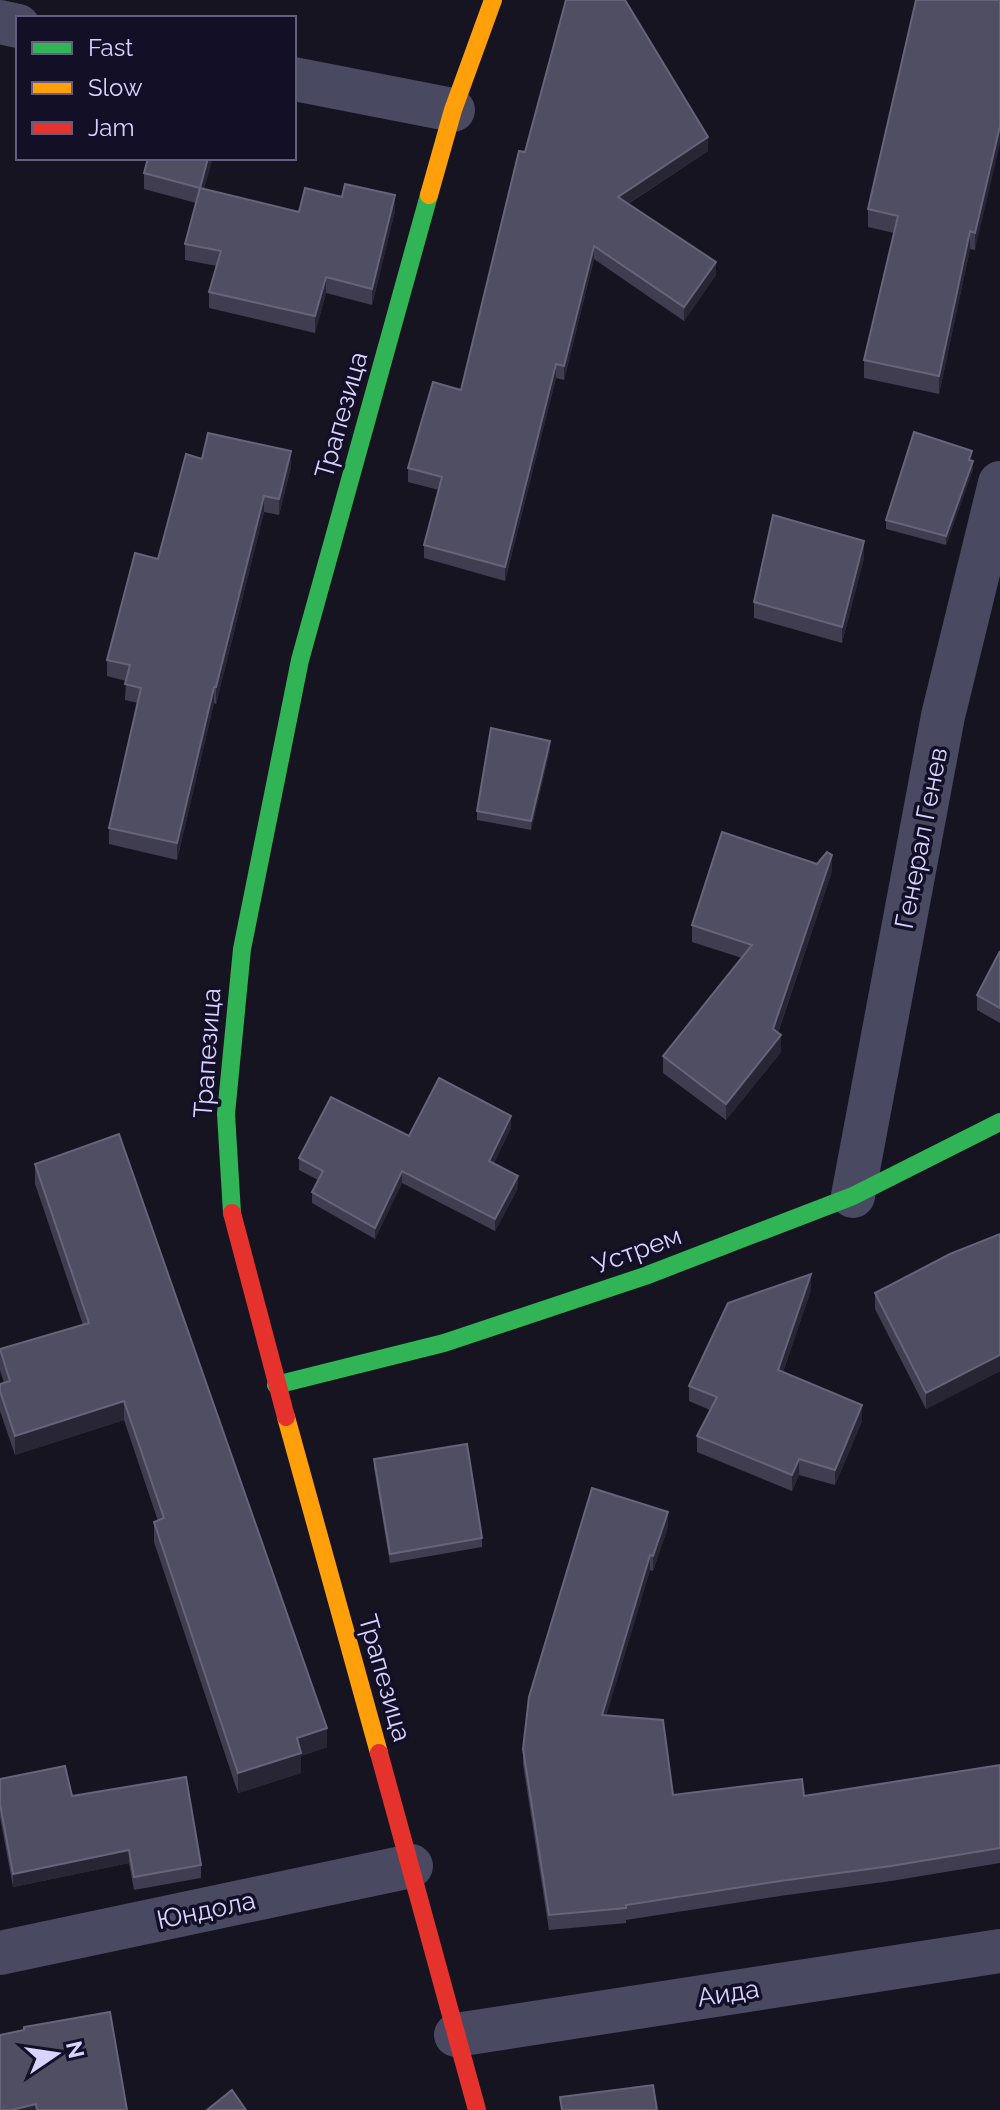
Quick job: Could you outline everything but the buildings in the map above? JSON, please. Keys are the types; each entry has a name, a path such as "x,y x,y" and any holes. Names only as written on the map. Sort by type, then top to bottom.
{"street":[{"name":"Трапезица","path":"477,2110 232,1219 226,1114 242,949 300,660 453,110 493,0"},
{"path":"296,79 453,110"},
{"name":"Генерал Генев","path":"853,1196 943,716 1000,483"},
{"name":"Устрем","path":"276,1385 444,1343 645,1276 853,1196 1000,1122"},
{"name":"Юндола","path":"0,1953 411,1866"},
{"name":"Аида","path":"456,2035 1000,1951"}],"traffic: fast":[{"path":"232,1213 226,1114 242,949 300,660 429,195"},
{"path":"276,1385 444,1343 645,1276 853,1196 1000,1122"}],"traffic: slow":[{"path":"429,195 453,110 493,0"},
{"path":"286,1417 379,1753"}],"traffic: jam":[{"path":"232,1213 286,1417"},
{"path":"379,1753 477,2110"}]}
